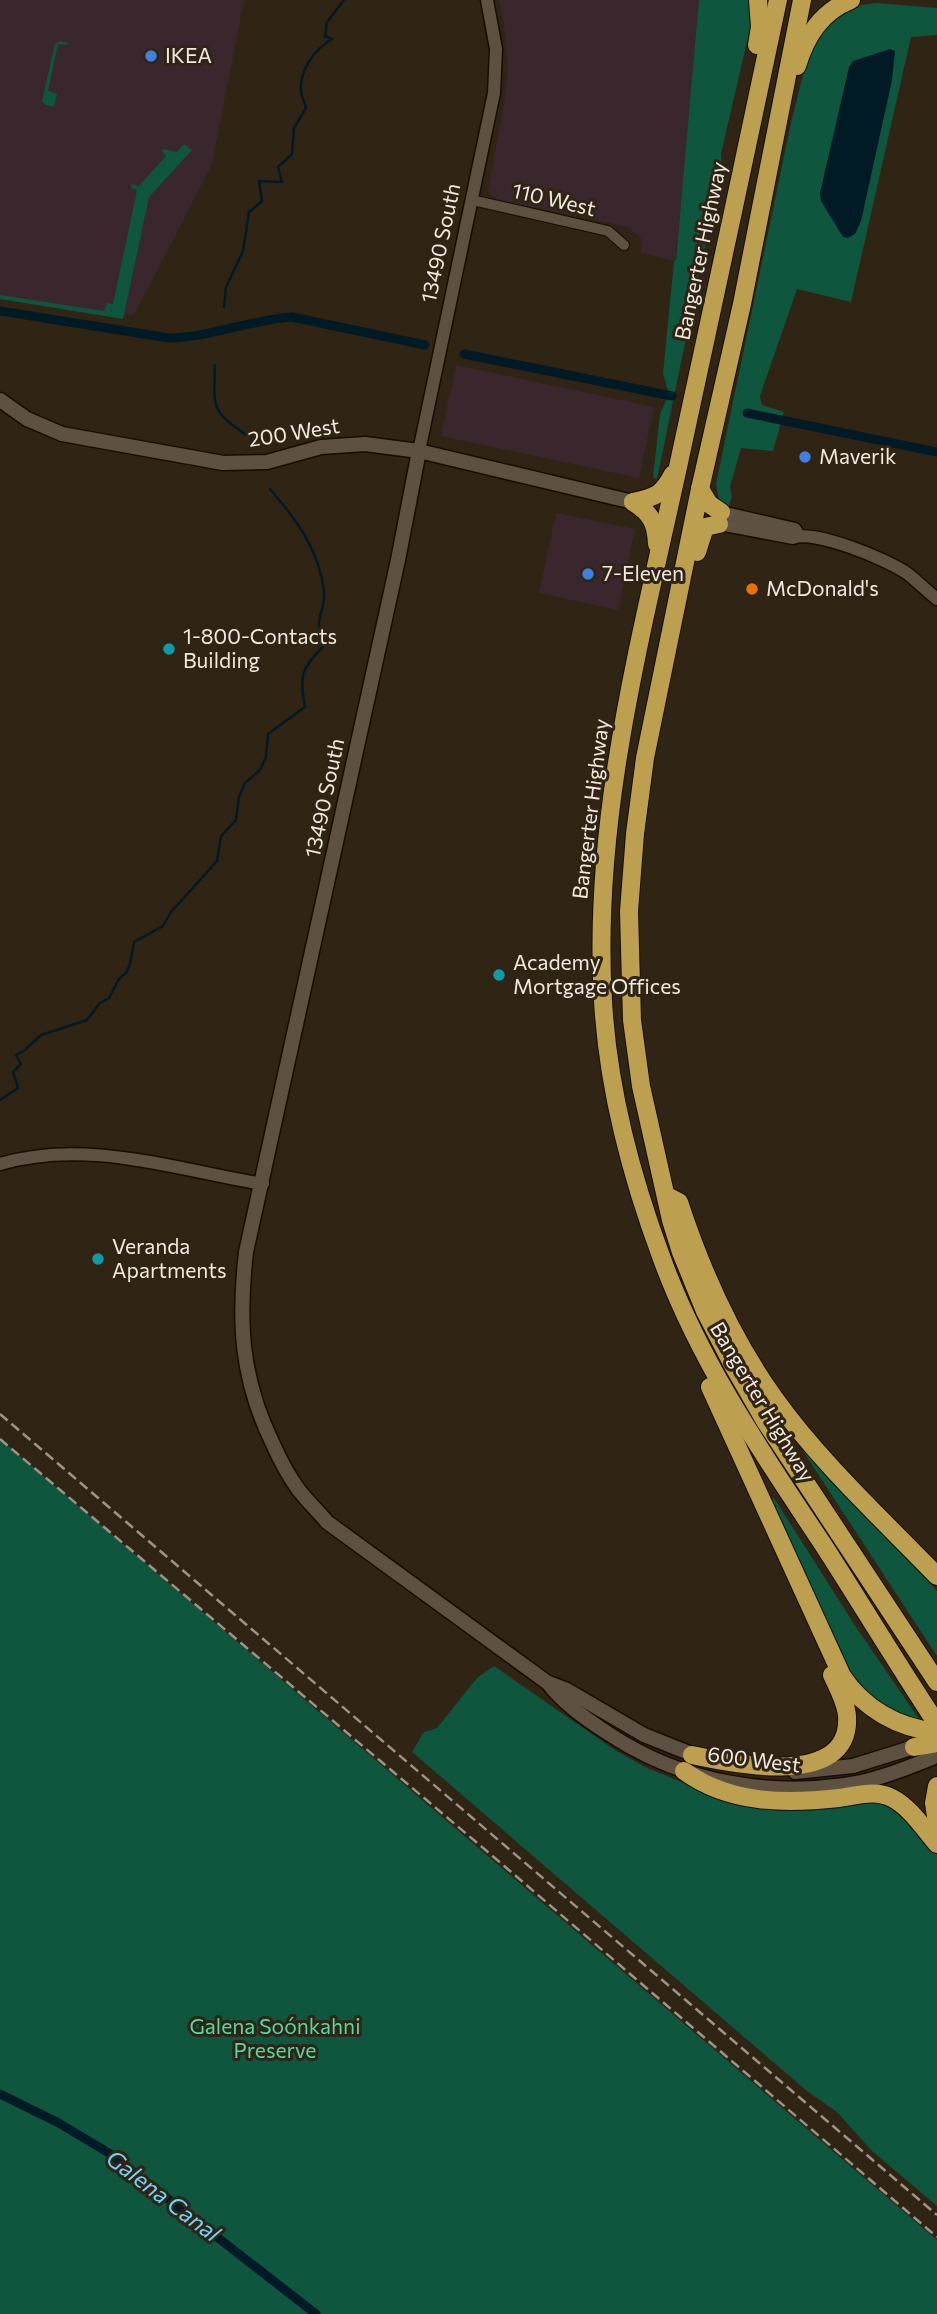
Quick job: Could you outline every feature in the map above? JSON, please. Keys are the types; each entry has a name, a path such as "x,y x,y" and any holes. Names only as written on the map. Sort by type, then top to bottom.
{"highway":[{"path":"754,113 749,88 760,27 758,0"},
{"name":"Bangerter Highway","path":"778,0 657,561 619,755 603,871 603,1004 610,1070 625,1142 662,1260 694,1334 738,1415 937,1724"},
{"name":"Bangerter Highway","path":"802,0 640,791 629,911 632,1020 641,1086 666,1195 681,1252 705,1311 765,1421 937,1682"},
{"path":"742,303 753,287 789,102 805,44 820,20 851,0"},
{"path":"633,502 661,493 679,463"},
{"path":"675,612 686,603 705,527 720,518 700,489"},
{"path":"633,502 654,520 657,561"},
{"path":"625,1142 624,1172 665,1293 738,1445 842,1676 863,1702 936,1747"},
{"path":"666,1195 678,1202 718,1304 744,1352 776,1400 805,1437 937,1576"},
{"path":"813,1612 822,1650 847,1713 847,1727 837,1748 819,1761 802,1765 688,1763 696,1780 719,1790 755,1799 811,1800 866,1793 884,1795 902,1805 937,1844"},
{"path":"914,1746 936,1747"},
{"path":"937,1786 934,1803 937,1822"}],"main road":[{"name":"200 West","path":"2,406 62,434 223,463 267,462 321,447 354,444 419,451 633,502"},
{"name":"13490 South","path":"301,1492 278,1455 252,1395 241,1331 241,1293 246,1252 398,561 419,451"},
{"name":"600 West","path":"301,1492 327,1522 548,1683 568,1690 688,1763 739,1784 786,1789 818,1788 869,1780 895,1773 936,1747"},
{"name":"600 West","path":"688,1763 807,1771 861,1764 914,1746"}],"street":[{"name":"13490 South","path":"419,451 492,103 496,49 487,0"},
{"name":"110 West","path":"472,200 608,231 624,245"},
{"path":"720,518 793,538 799,536 825,540 884,560 907,574 937,599"},
{"path":"0,1164 35,1156 82,1153 126,1158 263,1184"}],"shaded area":[{"path":"0,0 244,0 212,164 134,315 0,298"},
{"path":"499,0 699,0 697,56 675,261 641,253 641,238 628,227 496,199 488,191 508,70"},
{"path":"456,365 654,407 639,478 441,436"},
{"path":"556,513 635,529 618,610 539,593"}],"green space":[{"path":"699,0 750,0 751,24 721,154 722,164 657,479 653,477 660,414 669,394 663,374"},
{"path":"877,3 937,8 937,35 911,37 851,302 797,289 760,396 762,405 784,412 773,451 741,448 730,487 732,497 728,508 719,499 716,484 790,127 806,63 820,30 853,6"},
{"path":"59,41 68,43 58,44 48,91 57,94 54,106 46,105 42,101 55,44"},
{"path":"184,144 192,150 149,197 123,319 0,299 0,295 104,311 107,303 113,304 137,190 131,188 132,183 138,187 166,156 163,149 177,152"},
{"name":"Galena Soónkahni Preserve","path":"0,1439 937,2240 937,2314 0,2314"},
{"path":"806,1449 937,1591 937,1656 803,1451"},
{"path":"774,1498 854,1624 921,1722 884,1708 857,1685 840,1657 771,1499"},
{"path":"494,1666 615,1750 645,1767 711,1794 870,1798 889,1803 937,1853 937,2206 872,2151 837,2112 807,2091 412,1752 424,1732 437,1728 477,1678"}],"water":[{"path":"890,49 895,51 892,80 861,221 855,234 848,238 843,237 821,201 820,193 849,67 853,61"}],"waterway":[{"path":"224,307 226,287 243,251 249,212 262,201 259,181 282,182 278,167 292,154 294,128 306,108 301,93 305,68 314,54 332,39 325,36 327,22 344,0"},
{"path":"0,311 169,338 200,335 292,317 425,345"},
{"path":"464,354 672,396"},
{"path":"215,365 214,392 218,409 229,422 251,438"},
{"path":"747,413 937,452"},
{"path":"0,1100 18,1088 13,1072 21,1064 16,1055 41,1035 87,1020 99,1004 109,998 119,979 126,973 134,942 163,926 171,912 217,861 221,836 236,820 239,797 245,783 260,770 266,757 268,734 305,707 302,687 304,673 310,661 324,646 319,624 324,596 322,577 305,536 270,489"},
{"name":"Galena Canal","path":"0,2094 57,2122 109,2153 316,2314"}],"railway":[{"path":"0,1414 937,2215"},
{"path":"0,1439 937,2237"}],"place":[{"name":"IKEA","path":"151,56"},
{"name":"Maverik","path":"805,457"},
{"name":"7-Eleven","path":"588,574"},
{"name":"McDonald's","path":"752,589"},
{"name":"1-800-Contacts Building","path":"169,649"},
{"name":"Academy Mortgage Offices","path":"499,975"},
{"name":"Veranda Apartments","path":"98,1259"}]}
